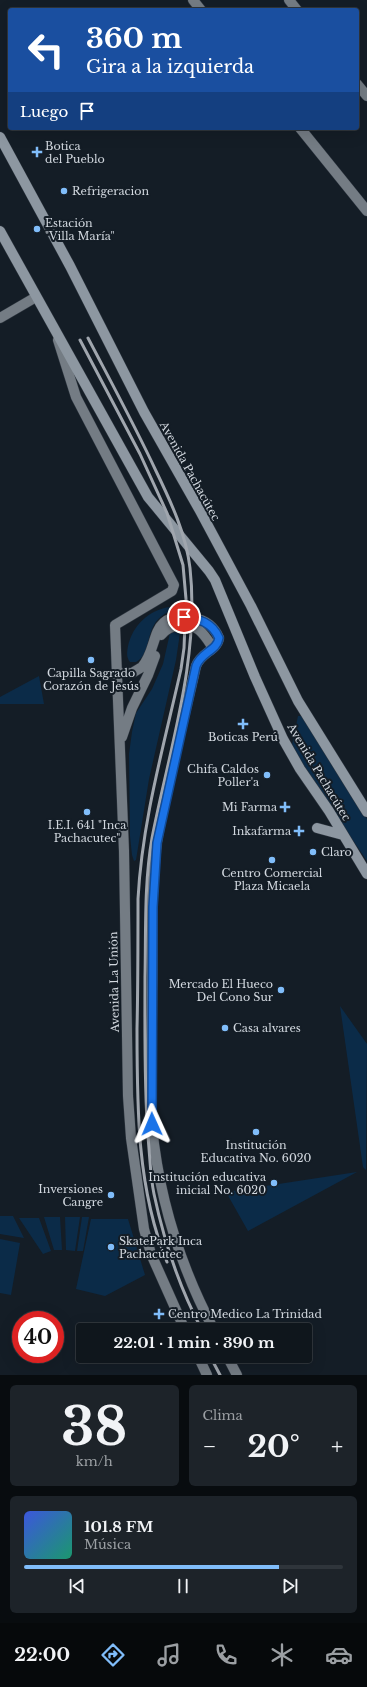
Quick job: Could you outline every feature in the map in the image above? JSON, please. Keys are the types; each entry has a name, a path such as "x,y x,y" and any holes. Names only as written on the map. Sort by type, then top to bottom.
{"main road":[{"name":"Avenida Pachacútec","path":"0,137 70,266 144,412 199,509 251,606 298,701 367,812"},
{"name":"Avenida Pachacútec","path":"0,231 148,497 209,570 215,580 255,677 284,739 300,769 367,874"},
{"path":"317,828 343,835"}],"street":[{"path":"193,0 199,8"},
{"path":"289,0 295,8"},
{"path":"359,86 367,96"},
{"path":"302,130 367,211"},
{"path":"0,318 36,297"},
{"name":"Avenida Pachacútec","path":"54,329 76,397 174,585 174,589 172,591 115,625"},
{"path":"117,673 132,673 142,667 158,629 165,622 174,618 184,617 196,619 208,624 213,628 219,638 218,642 213,648 199,659 196,666 157,843 153,907 151,1079 152,1124 158,1168 167,1214 188,1277 211,1323"},
{"name":"Avenida La Unión","path":"115,625 124,851 128,1088 131,1138 144,1229 151,1254 182,1323"},
{"path":"119,747 132,708 148,675 160,637 168,628 178,625 194,627 201,632 213,648"},
{"path":"119,707 126,710 132,708"},
{"path":"201,1363 207,1375"},
{"path":"231,1363 237,1375"}],"shaded area":[{"path":"169,607 181,608 168,612 159,619 153,626 146,650 142,657 136,662 130,662 127,656 128,646 130,638 138,625 142,620 154,612"},
{"path":"181,626 176,660 149,779 136,860 134,861 130,836 129,754 132,732 136,713 152,689 163,664 170,633"},
{"path":"39,676 44,704 0,704 0,697"},
{"path":"298,716 302,716 367,819 367,861 304,769 292,745"},
{"path":"340,1006 367,1044 366,1170 363,1167"},
{"path":"357,1172 248,1231 226,1192"},
{"path":"0,1216 13,1216 24,1238 0,1234"},
{"path":"44,1217 60,1217 62,1250 54,1250"},
{"path":"65,1217 80,1217 75,1251 66,1250"},
{"path":"82,1217 89,1217 83,1251 77,1251"},
{"path":"19,1218 39,1218 51,1251 43,1254"},
{"name":"SkatePark Inca Pachacútec","path":"91,1219 128,1219 145,1275 105,1296 76,1289"},
{"path":"0,1239 20,1243 11,1295 0,1293"}],"railway":[{"path":"88,338 140,437 167,494 185,543 190,568 192,602 191,636 187,670 149,855 146,925 145,1077 148,1137 154,1194 162,1229 173,1264 198,1323"},
{"path":"80,340 140,454 167,513 183,565 186,599 184,648 181,669 149,812 140,870 138,899 137,1088 141,1148 144,1177 150,1206 157,1234 167,1262"},
{"path":"214,1363 220,1375"}],"place":[{"name":"Botica del Pueblo","path":"37,152"},
{"name":"Refrigeracion","path":"64,191"},
{"name":"Estación \"Villa María\"","path":"37,229"},
{"name":"Capilla Sagrado Corazón de Jesús","path":"91,660"},
{"name":"Boticas Perú","path":"243,724"},
{"name":"Chifa Caldos Poller'a","path":"267,775"},
{"name":"Mi Farma","path":"285,807"},
{"name":"I.E.I. 641 \"Inca Pachacutec\"","path":"87,812"},
{"name":"Inkafarma","path":"299,831"},
{"name":"Claro","path":"313,852"},
{"name":"Centro Comercial Plaza Micaela","path":"272,860"},
{"name":"Mercado El Hueco Del Cono Sur","path":"281,990"},
{"name":"Casa alvares","path":"225,1028"},
{"name":"Institución Educativa No. 6020","path":"256,1132"},
{"name":"Institución educativa inicial No. 6020","path":"274,1183"},
{"name":"Inversiones Cangre","path":"111,1195"},
{"name":"SkatePark Inca Pachacútec","path":"111,1247"},
{"name":"Centro Medico La Trinidad","path":"159,1314"}],"route":[{"path":"152,1124 151,1079 153,907 157,843 196,666 199,659 216,646 219,638 213,628 204,621 184,617"}]}
